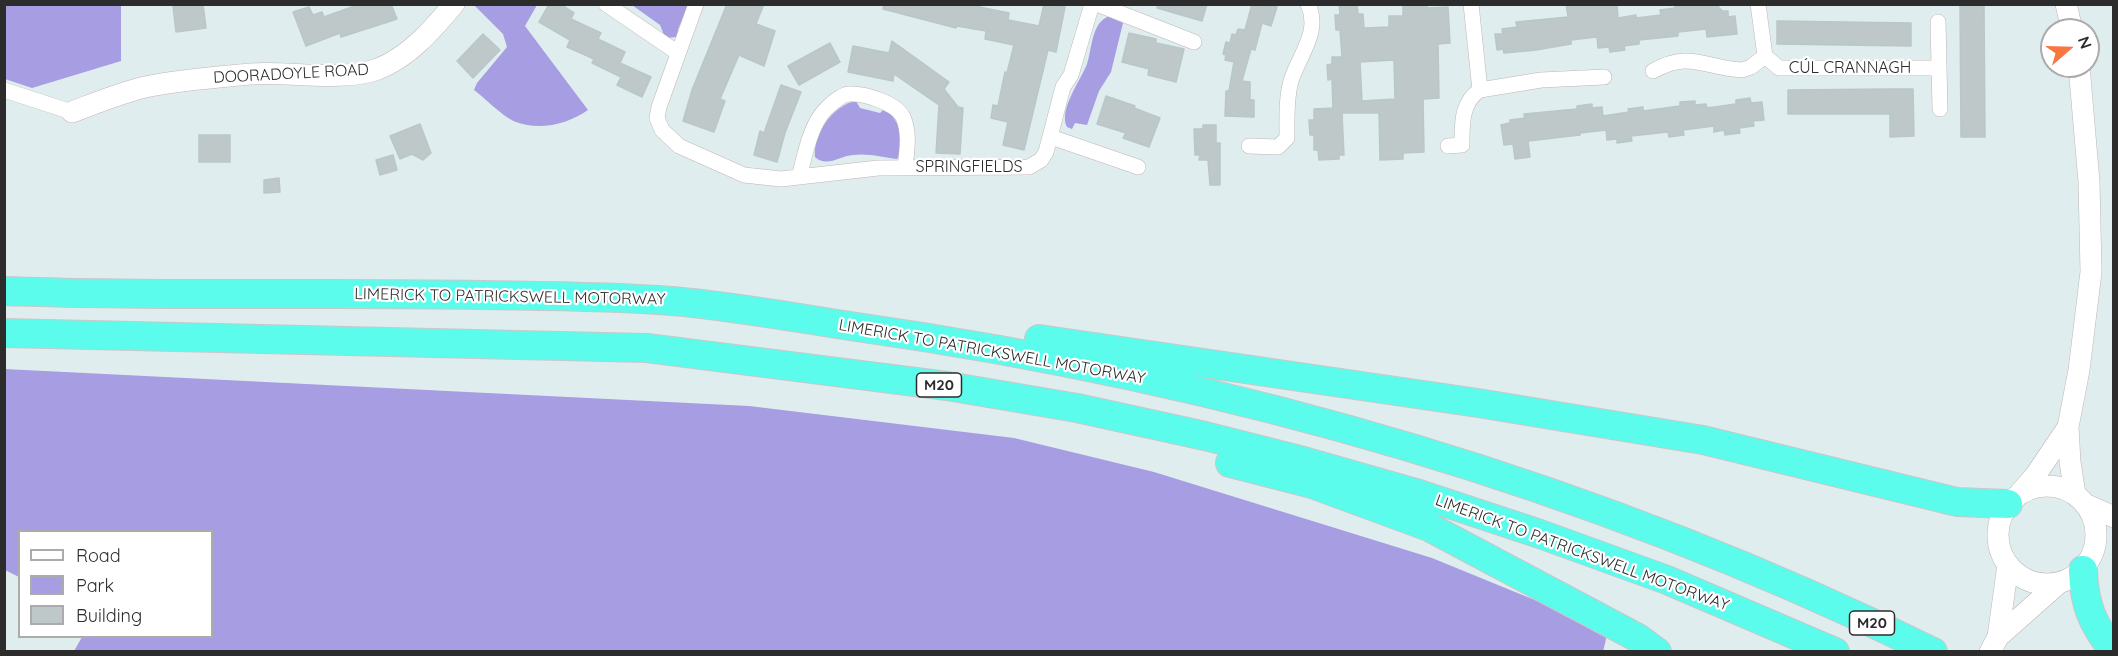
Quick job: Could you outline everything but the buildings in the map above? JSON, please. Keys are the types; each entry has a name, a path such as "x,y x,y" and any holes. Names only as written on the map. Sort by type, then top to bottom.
{"highway":[{"name":"LIMERICK TO PATRICKSWELL MOTORWAY","path":"4,291 193,295 334,293 610,297 677,302 982,346 1128,374 1420,449 1573,500 1750,568 1933,651"},
{"name":"M20","path":"677,302 790,302 1478,403 1703,440 1957,502 2014,499"},
{"name":"LIMERICK TO PATRICKSWELL MOTORWAY","path":"4,333 647,348 947,386 1065,406 1205,436 1419,494 1550,537 1666,580 1835,651"},
{"name":"M20","path":"719,357 948,397 1202,455 1312,484 1429,527 1638,638 1657,651"},
{"path":"2088,562 2083,591 2088,611 2102,636 2114,651"}],"main road":[{"name":"DOORADOYLE ROAD","path":"72,112 113,96 162,84 251,74 350,74 380,68 408,52 454,4"},
{"path":"1994,644 2088,562 2097,534 2094,519 2081,499 2070,462 2068,427 2079,370 2091,272 2089,182 2080,78"},
{"path":"2068,427 2035,476 2000,519 1998,535 2000,551 2008,565 2018,575 2031,582 2045,585 2088,562"},
{"path":"2014,499 2033,487 2048,485 2062,487 2114,518"},
{"path":"1994,644 2008,565"}],"street":[{"path":"606,4 678,53"},
{"name":"SPRINGFIELDS","path":"696,4 658,107 657,118 662,130 679,146 744,175 781,179 861,169 1029,167 1041,160 1051,137 1063,87 1071,75 1092,4"},
{"path":"1097,4 1194,42"},
{"path":"1249,146 1278,147 1287,138 1290,81 1311,35 1313,22 1308,4"},
{"path":"1471,4 1480,90"},
{"path":"1653,71 1668,63 1681,60 1742,70 1751,67 1765,56 1758,4"},
{"path":"1938,22 1940,109"},
{"name":"CÚL CRANNAGH","path":"1765,56 1779,68 1939,68"},
{"path":"1448,146 1462,145 1464,113 1474,94 1480,90 1541,80 1604,77"},
{"name":"DOORADOYLE ROAD","path":"4,90 72,112"},
{"name":"SPRINGFIELDS","path":"799,177 818,119 836,101 850,94 872,98 891,105 903,117 907,132 905,167"},
{"path":"1051,137 1138,167"}],"green space":[{"path":"5,4 121,5 121,61 32,88 5,79"},
{"path":"474,5 537,5 525,26 588,110 554,125 525,125 506,116 474,90 477,83 507,47 503,34"},
{"path":"632,5 689,5 678,29 679,33 676,37 667,38 660,25"},
{"path":"1107,17 1123,23 1111,72 1099,91 1087,125 1075,123 1072,129 1067,127 1065,112 1087,64 1095,32"},
{"path":"856,101 860,108 880,113 885,108 894,119 902,139 901,152 897,159 858,155 824,161 815,157 817,139 826,122 840,108"},
{"path":"4,369 749,406 1014,438 1154,472 1432,558 1608,630 1603,652 74,651 81,638 213,638 213,530 18,530 18,576 5,570"}]}
